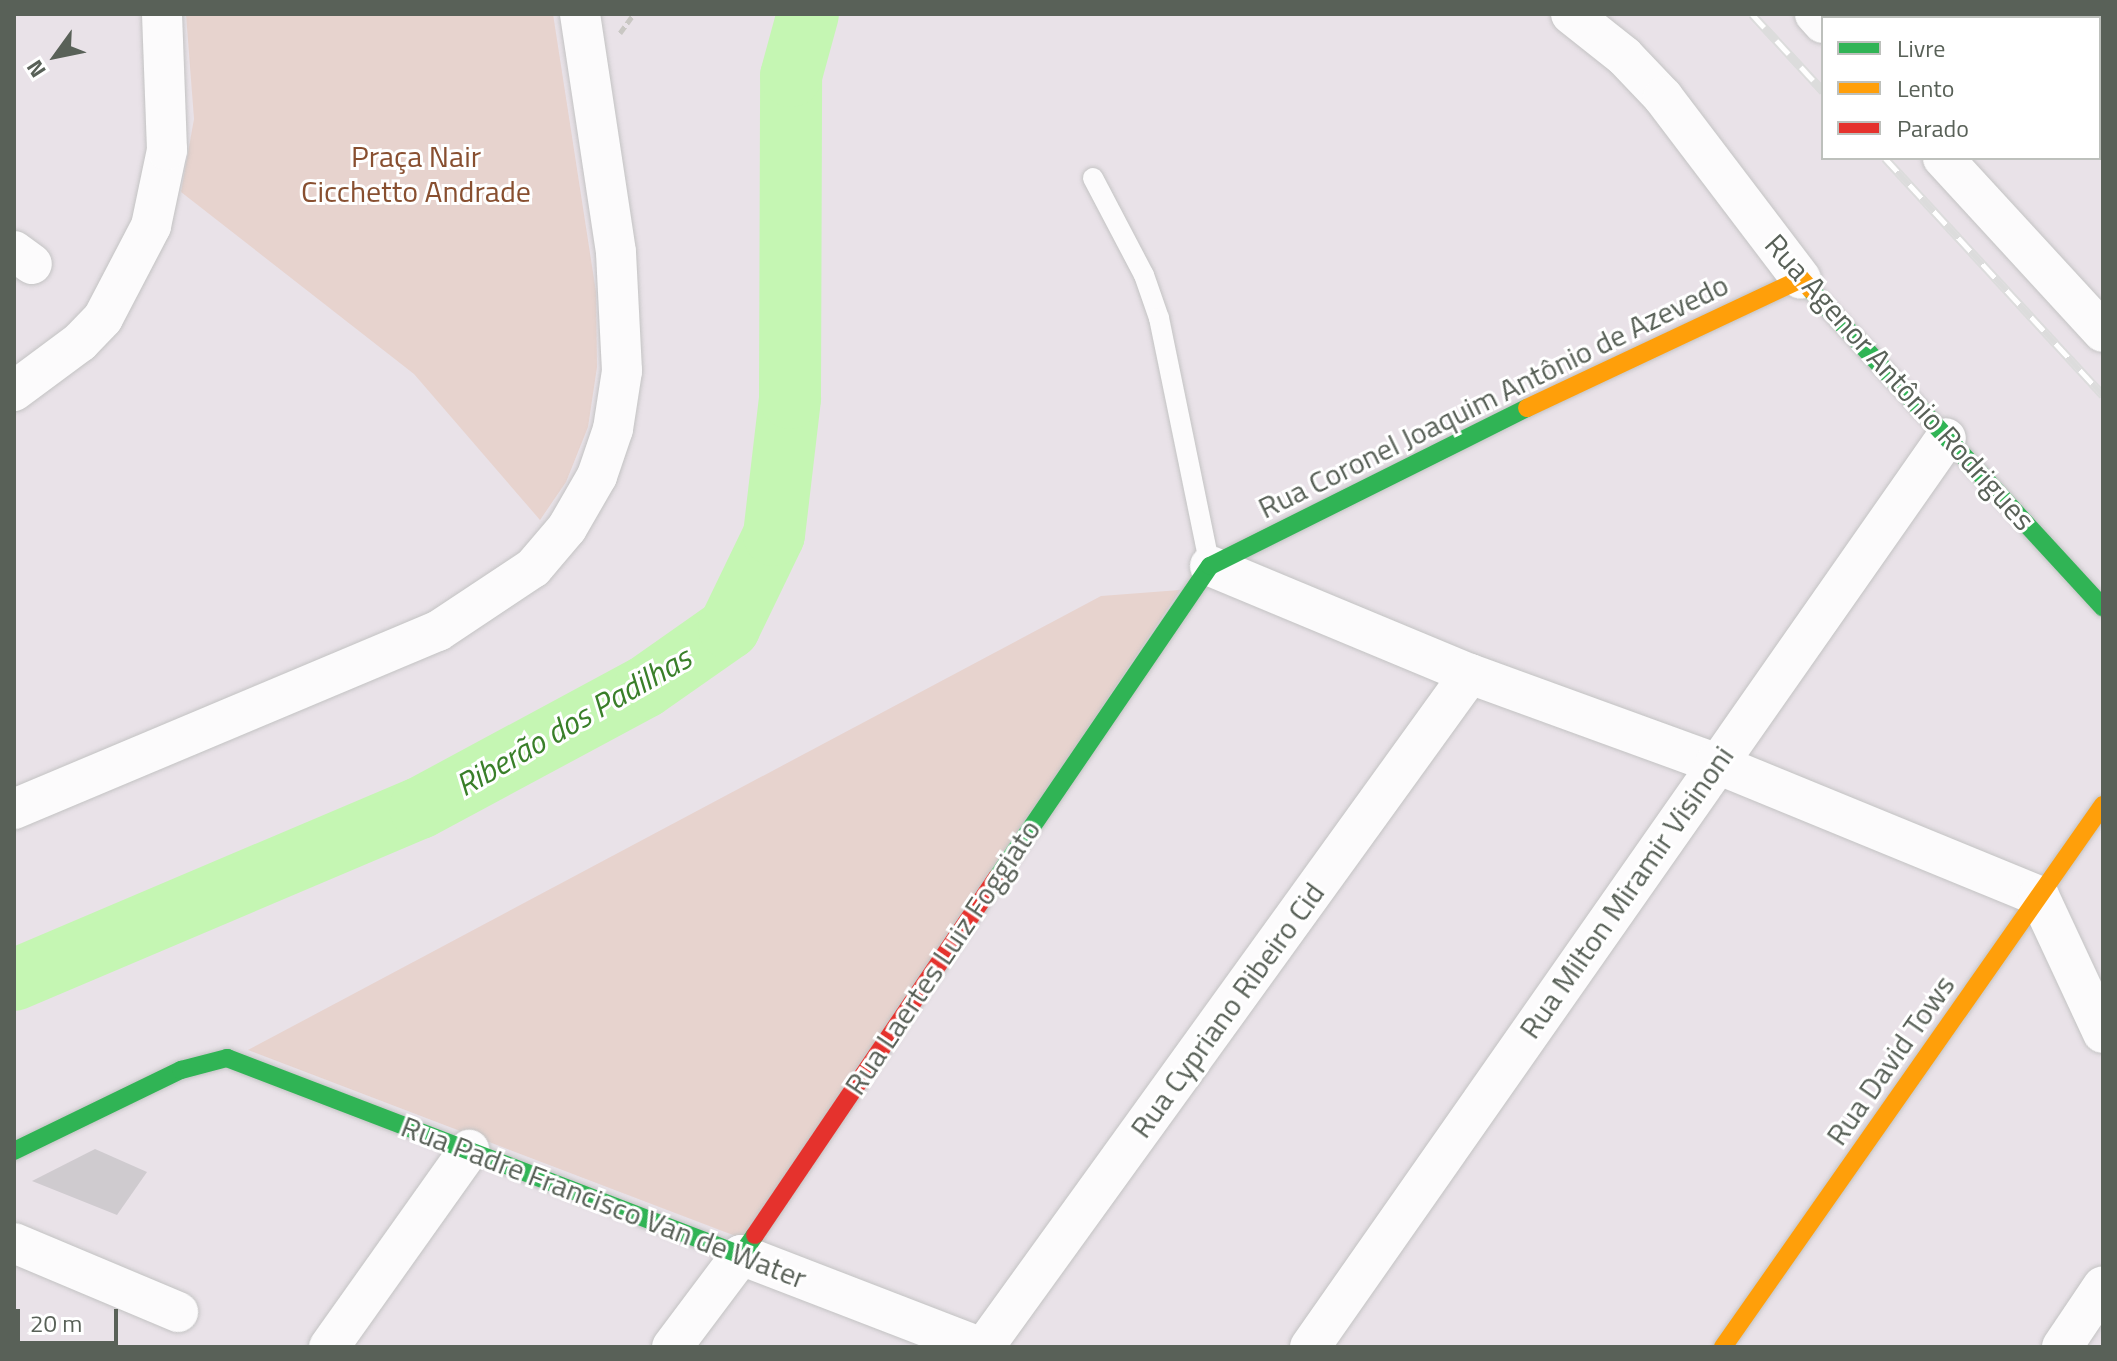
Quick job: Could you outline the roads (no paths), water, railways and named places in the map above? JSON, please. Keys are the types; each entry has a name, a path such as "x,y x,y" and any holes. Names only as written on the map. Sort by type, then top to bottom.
{"street":[{"path":"14,391 80,342 103,318 151,226 167,150 162,14"},
{"path":"14,809 438,631 533,568 567,528 605,453 622,371 616,252 580,14"},
{"name":"Rua Agenor Antônio Rodrigues","path":"1571,14 1624,56 1663,97 1801,279 2103,608"},
{"path":"1945,160 2103,332"},
{"name":"Rua Coronel Joaquim Antônio de Azevedo","path":"1210,566 1653,345 1801,279"},
{"name":"Rua Milton Miramir Visinoni","path":"1310,1347 1715,763 1946,438"},
{"path":"1210,566 1470,674 1715,763 2039,896 2103,1033"},
{"name":"Rua Laertes Luiz Foggiato","path":"672,1347 741,1255 1210,566"},
{"name":"Rua Cypriano Ribeiro Cid","path":"982,1347 1470,674"},
{"name":"Rua David Tows","path":"1723,1347 2103,805"},
{"name":"Rua Padre Francisco Van de Water","path":"14,1151 181,1070 227,1058 982,1347"},
{"path":"329,1347 469,1150"},
{"path":"14,1243 178,1312"},
{"path":"2062,1347 2103,1286"}],"lane":[{"path":"1093,178 1144,275 1159,318 1210,566"}],"waterway":[{"name":"Riberão dos Padilhas","path":"14,980 420,808 645,687 729,628 774,535 790,398 791,76 808,14"}],"railway":[{"path":"1752,14 1821,89"},
{"path":"1887,160 2103,395"}],"park label":[{"name":"Praça Nair Cicchetto Andrade","path":"416,173"}]}
